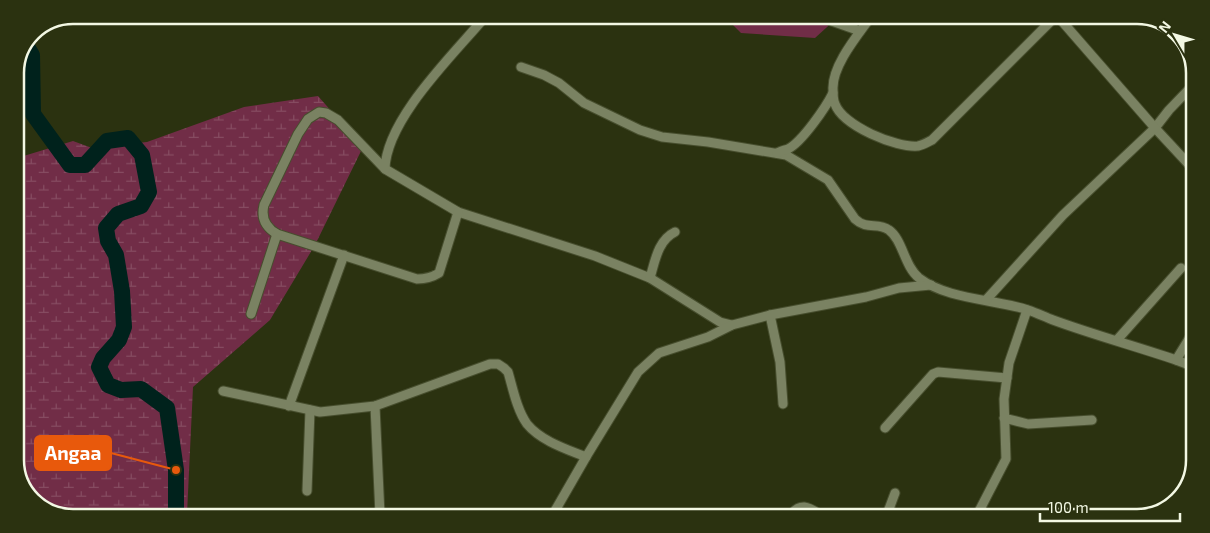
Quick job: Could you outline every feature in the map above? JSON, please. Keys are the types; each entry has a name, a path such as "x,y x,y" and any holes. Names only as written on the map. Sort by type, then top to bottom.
{"street":[{"path":"385,169 394,133 405,114 478,24"},
{"path":"840,24 860,31"},
{"path":"865,24 844,55 835,74 832,88 835,105 846,118 871,134 904,145 920,146 932,140 1048,24"},
{"path":"1064,24 1186,161"},
{"path":"521,67 544,75 559,83 584,103 640,130 662,137 708,142 786,155 828,180 854,219 860,224 881,226 894,233 910,268 918,277 931,285 952,293 1027,310 1186,364"},
{"path":"986,300 1063,215 1155,128 1186,92"},
{"path":"776,153 790,148 797,141 818,117 833,93"},
{"path":"458,212 439,274 432,278 417,279 277,234 270,230 262,214 264,205 298,134 308,118 319,112 326,113 338,120 385,169 458,212 595,256 650,278 700,311 720,322 732,325"},
{"path":"650,278 660,246 668,235 675,232"},
{"path":"251,314 277,234"},
{"path":"289,406 344,255"},
{"path":"1117,340 1181,268"},
{"path":"556,509 638,372 659,353 708,337 732,325 770,315 866,297 899,288 931,285"},
{"path":"980,509 1006,459 1004,399 1009,363 1027,310"},
{"path":"770,315 779,353 783,404"},
{"path":"1176,360 1186,344"},
{"path":"222,391 320,412 375,406 490,364 498,364 508,372 527,424 550,442 586,457"},
{"path":"885,428 932,374 938,372 1007,378"},
{"path":"375,406 380,509"},
{"path":"307,491 310,410"},
{"path":"1004,418 1028,424 1092,420"},
{"path":"889,509 895,493"},
{"path":"797,509 807,506 812,509"}],"green space":[{"path":"732,24 830,24 815,38 741,33"},
{"path":"318,96 363,147 315,245 270,320 193,387 187,509 72,509 54,506 38,495 30,485 24,464 24,156 73,141 92,148 147,142 244,107"}],"waterway":[{"path":"29,51 32,55 33,114 70,165 85,165 107,141 128,138 142,155 149,192 141,206 118,214 106,228 108,241 116,255 122,291 124,327 119,340 103,358 99,367 108,385 121,390 141,389 167,408 176,470 176,509"}],"place":[{"name":"Angaa","path":"176,470"}]}
